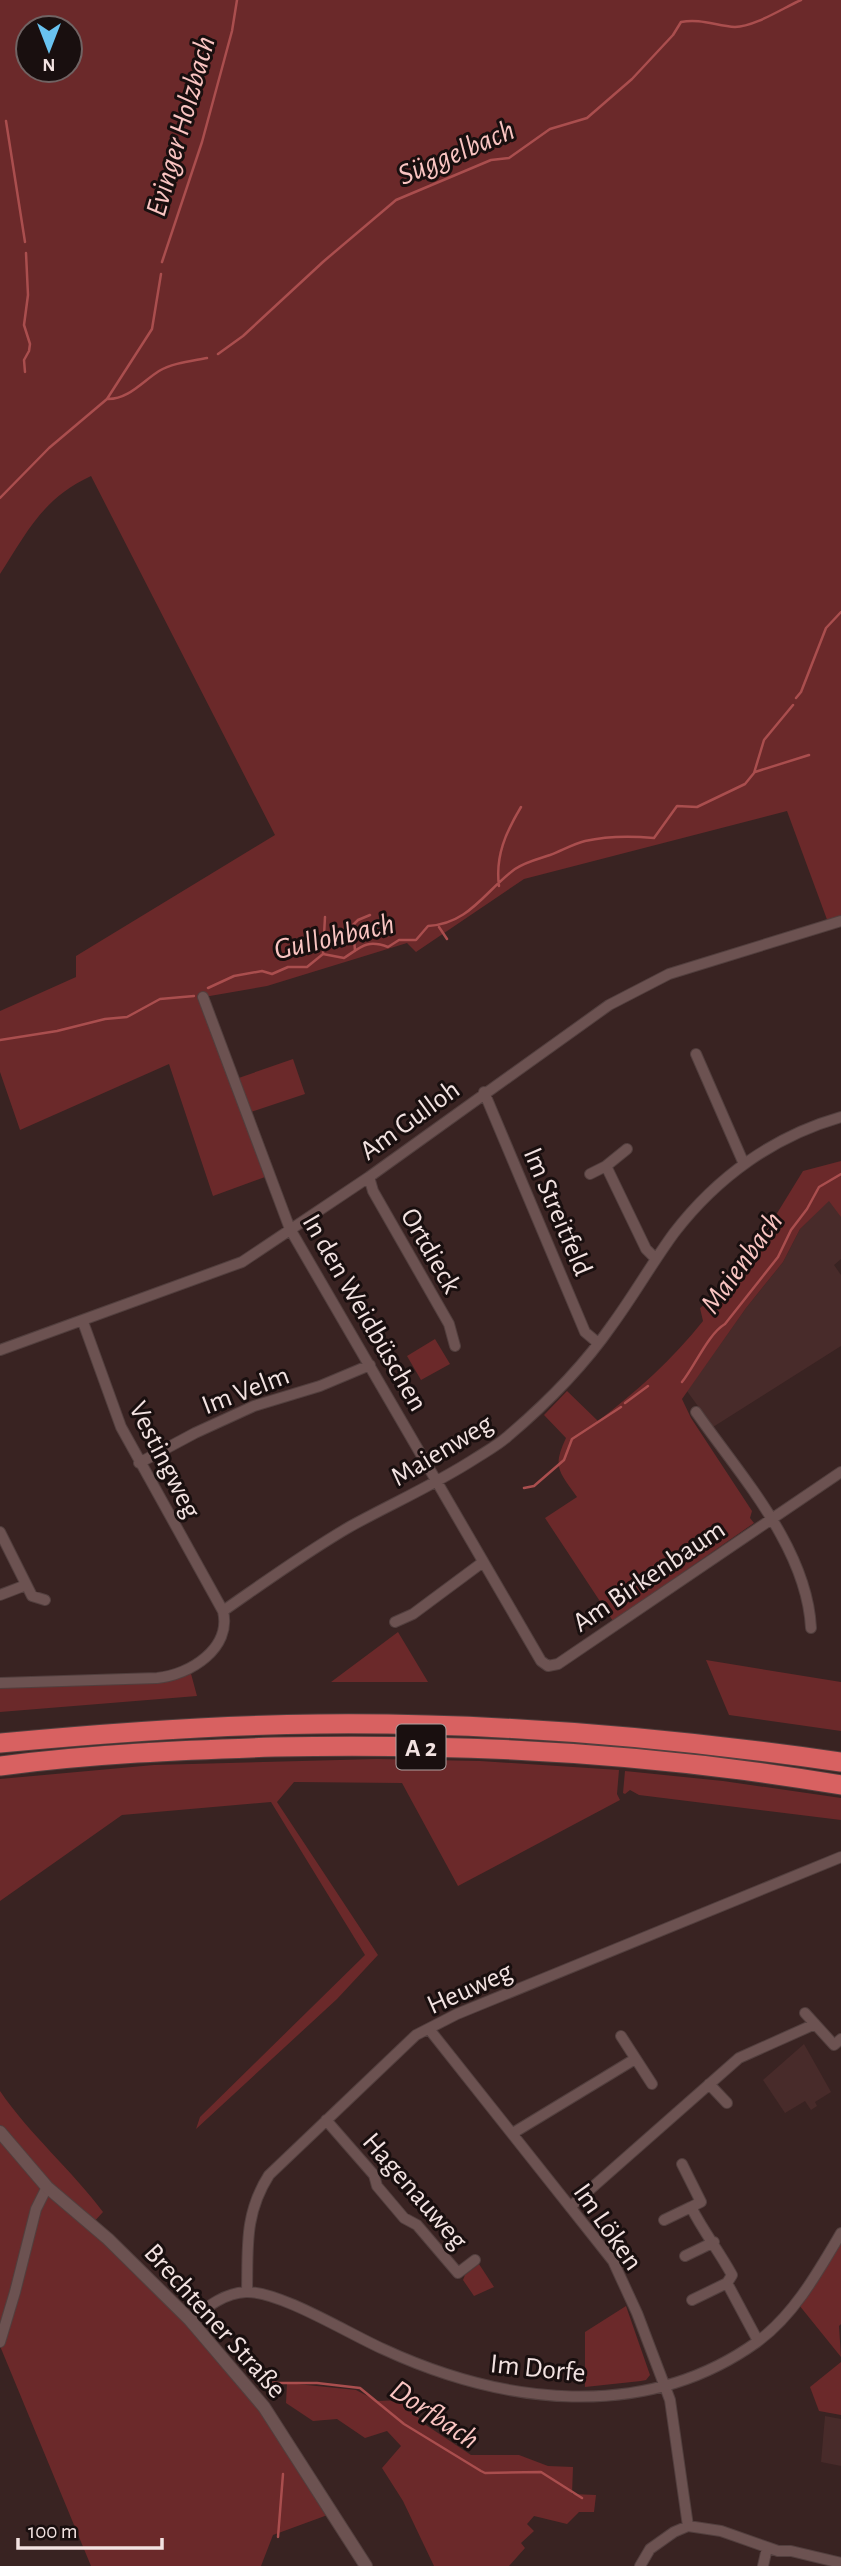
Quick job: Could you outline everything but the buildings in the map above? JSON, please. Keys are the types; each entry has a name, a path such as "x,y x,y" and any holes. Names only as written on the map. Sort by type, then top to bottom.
{"highway":[{"name":"A 2","path":"0,1743 211,1726 425,1725 636,1736 841,1762"},
{"name":"A 2","path":"0,1766 115,1755 221,1749 420,1747 613,1756 841,1785"}],"street":[{"name":"Am Gulloh","path":"0,1350 242,1262 369,1177 609,1005 669,974 841,921"},
{"name":"In den Weidbüschen","path":"203,997 290,1229 482,1562 541,1661 548,1666"},
{"path":"696,1054 744,1164"},
{"name":"Im Streitfeld","path":"484,1092 585,1332 598,1343"},
{"name":"Maienweg","path":"223,1611 352,1526 437,1483 504,1440 553,1394 598,1343 691,1212 726,1178 794,1134 841,1117"},
{"path":"590,1174 606,1166 627,1149"},
{"path":"606,1166 646,1249 656,1259"},
{"name":"Ortdieck","path":"369,1177 373,1191 449,1324 455,1346"},
{"name":"Vestingweg","path":"83,1322 121,1427 223,1611"},
{"name":"Im Velm","path":"139,1463 254,1406 320,1386 370,1365"},
{"path":"696,1412 772,1519 798,1568 810,1603 811,1628"},
{"name":"Am Birkenbaum","path":"548,1666 558,1664 841,1472"},
{"path":"0,1532 32,1596 46,1600"},
{"path":"396,1622 413,1614 482,1562"},
{"path":"0,1595 26,1585"},
{"path":"0,1683 171,1677 190,1670 212,1650 226,1625 223,1611"},
{"name":"Heuweg","path":"247,2292 249,2225 255,2200 269,2175 416,2035 457,2014 841,1857"},
{"path":"805,2013 834,2045 841,2039"},
{"path":"570,2207 739,2058 815,2024"},
{"name":"Im Löken","path":"429,2029 613,2261 637,2313 673,2414 688,2526"},
{"path":"621,2036 652,2084"},
{"path":"513,2133 635,2059"},
{"path":"709,2084 727,2103"},
{"name":"Hagenauweg","path":"326,2120 374,2175 377,2186 404,2218 417,2225 458,2273 475,2260"},
{"name":"Brechtener Straße","path":"0,2132 47,2188 108,2239 190,2320 264,2407 366,2566"},
{"path":"664,2220 701,2202 682,2164"},
{"path":"0,2342 36,2209 47,2188"},
{"path":"691,2207 732,2275 727,2283 692,2300"},
{"name":"Im Dorfe","path":"247,2292 289,2303 383,2350 442,2374 500,2390 585,2397 612,2396 665,2386 708,2371 758,2341 808,2288 841,2233"},
{"path":"685,2256 714,2242"},
{"path":"727,2283 758,2341"},
{"path":"190,2320 209,2305 227,2296 247,2292"},
{"path":"640,2566 650,2549 674,2532 688,2526 721,2531 767,2548 841,2563"},
{"path":"763,2566 767,2548"}],"shaded area":[{"path":"0,0 841,0 841,921 829,925 787,811 524,879 416,952 407,943 267,986 204,997 230,1081 293,1059 305,1094 242,1115 265,1177 213,1196 169,1064 20,1130 0,1072 0,1011 76,977 76,956 275,835 91,476 60,495 28,530 0,574"},
{"path":"841,1161 841,1217 829,1201 800,1229 783,1262 746,1308 682,1399 691,1418 752,1511 750,1518 754,1523 613,1621 545,1518 577,1497 560,1469 559,1456 566,1438 544,1415 567,1391 598,1421 626,1398 667,1362 703,1321 700,1308 736,1280 803,1171"},
{"path":"841,1193 841,1259 834,1265 841,1275 841,1346 713,1427 687,1391 746,1308 783,1262 800,1229 829,1200"},
{"path":"435,1339 450,1364 421,1380 407,1356"},
{"path":"398,1632 428,1682 331,1682"},
{"path":"706,1660 841,1682 841,1731 729,1715"},
{"path":"190,1670 197,1696 0,1712 0,1683"},
{"path":"377,1759 480,1761 619,1770 617,1794 620,1800 458,1886 402,1783 294,1782 277,1802 378,1955 337,1999 196,2129 200,2117 365,1955 271,1802 122,1815 0,1901 0,1779 154,1765"},
{"path":"625,1771 723,1781 841,1798 841,1820 639,1795 630,1790 625,1794"},
{"path":"804,2044 831,2092 815,2102 817,2106 811,2110 805,2101 785,2113 763,2080"},
{"path":"0,2091 103,2212 92,2224 264,2407 333,2513 273,2535 261,2566 91,2566 0,2346"},
{"path":"841,2243 839,2326 841,2357 799,2305"},
{"path":"479,2264 494,2287 474,2296 463,2280 465,2275"},
{"path":"626,2306 650,2375 641,2381 585,2387 585,2332"},
{"path":"841,2362 841,2415 819,2411 810,2387"},
{"path":"287,2383 356,2390 377,2401 403,2400 423,2423 471,2455 519,2455 548,2466 573,2467 572,2494 596,2495 594,2512 579,2512 567,2524 534,2516 527,2524 534,2531 521,2543 525,2548 509,2566 434,2566 403,2501 382,2468 401,2446 387,2431 365,2438 337,2419 313,2421 286,2403"},
{"path":"825,2416 841,2419 841,2466 821,2462"}],"waterway":[{"name":"Evinger Holzbach","path":"162,262 202,142 232,31 237,0"},
{"name":"Süggelbach","path":"218,354 243,336 324,261 396,200 491,160 509,158 550,129 587,118 632,79 673,35 681,22 743,26 801,0"},
{"path":"6,121 25,242"},
{"path":"25,372 24,360 30,344 24,325 28,295 26,253"},
{"name":"Süggelbach","path":"0,498 49,448 107,399 152,329 161,274"},
{"name":"Süggelbach","path":"107,399 128,393 164,368 207,358"},
{"name":"Gullohbach","path":"796,698 801,692 826,628 841,612"},
{"name":"Gullohbach","path":"208,988 234,976 262,971 272,974 288,967 307,967 323,954 344,958 369,944 388,947 399,940 416,940 428,926 442,924 466,913 504,878 527,863 593,839 654,838 677,806 697,807 745,784 754,773 764,740 793,705"},
{"path":"755,772 809,755"},
{"path":"499,886 500,854 521,807"},
{"path":"355,951 353,925 370,915"},
{"path":"323,954 325,917"},
{"path":"439,927 447,939"},
{"name":"Gullohbach","path":"0,1040 127,1017 160,999 194,996"},
{"name":"Maienbach","path":"682,1382 713,1335 725,1324 778,1257 791,1230 819,1187 841,1174"},
{"name":"Maienbach","path":"625,1403 648,1386"},
{"name":"Maienbach","path":"524,1488 534,1486 564,1460 572,1439 621,1407"},
{"name":"Dorfbach","path":"259,2379 277,2383 317,2383 360,2388 404,2424 485,2473 541,2472 582,2498"},
{"path":"278,2537 283,2474"}]}
